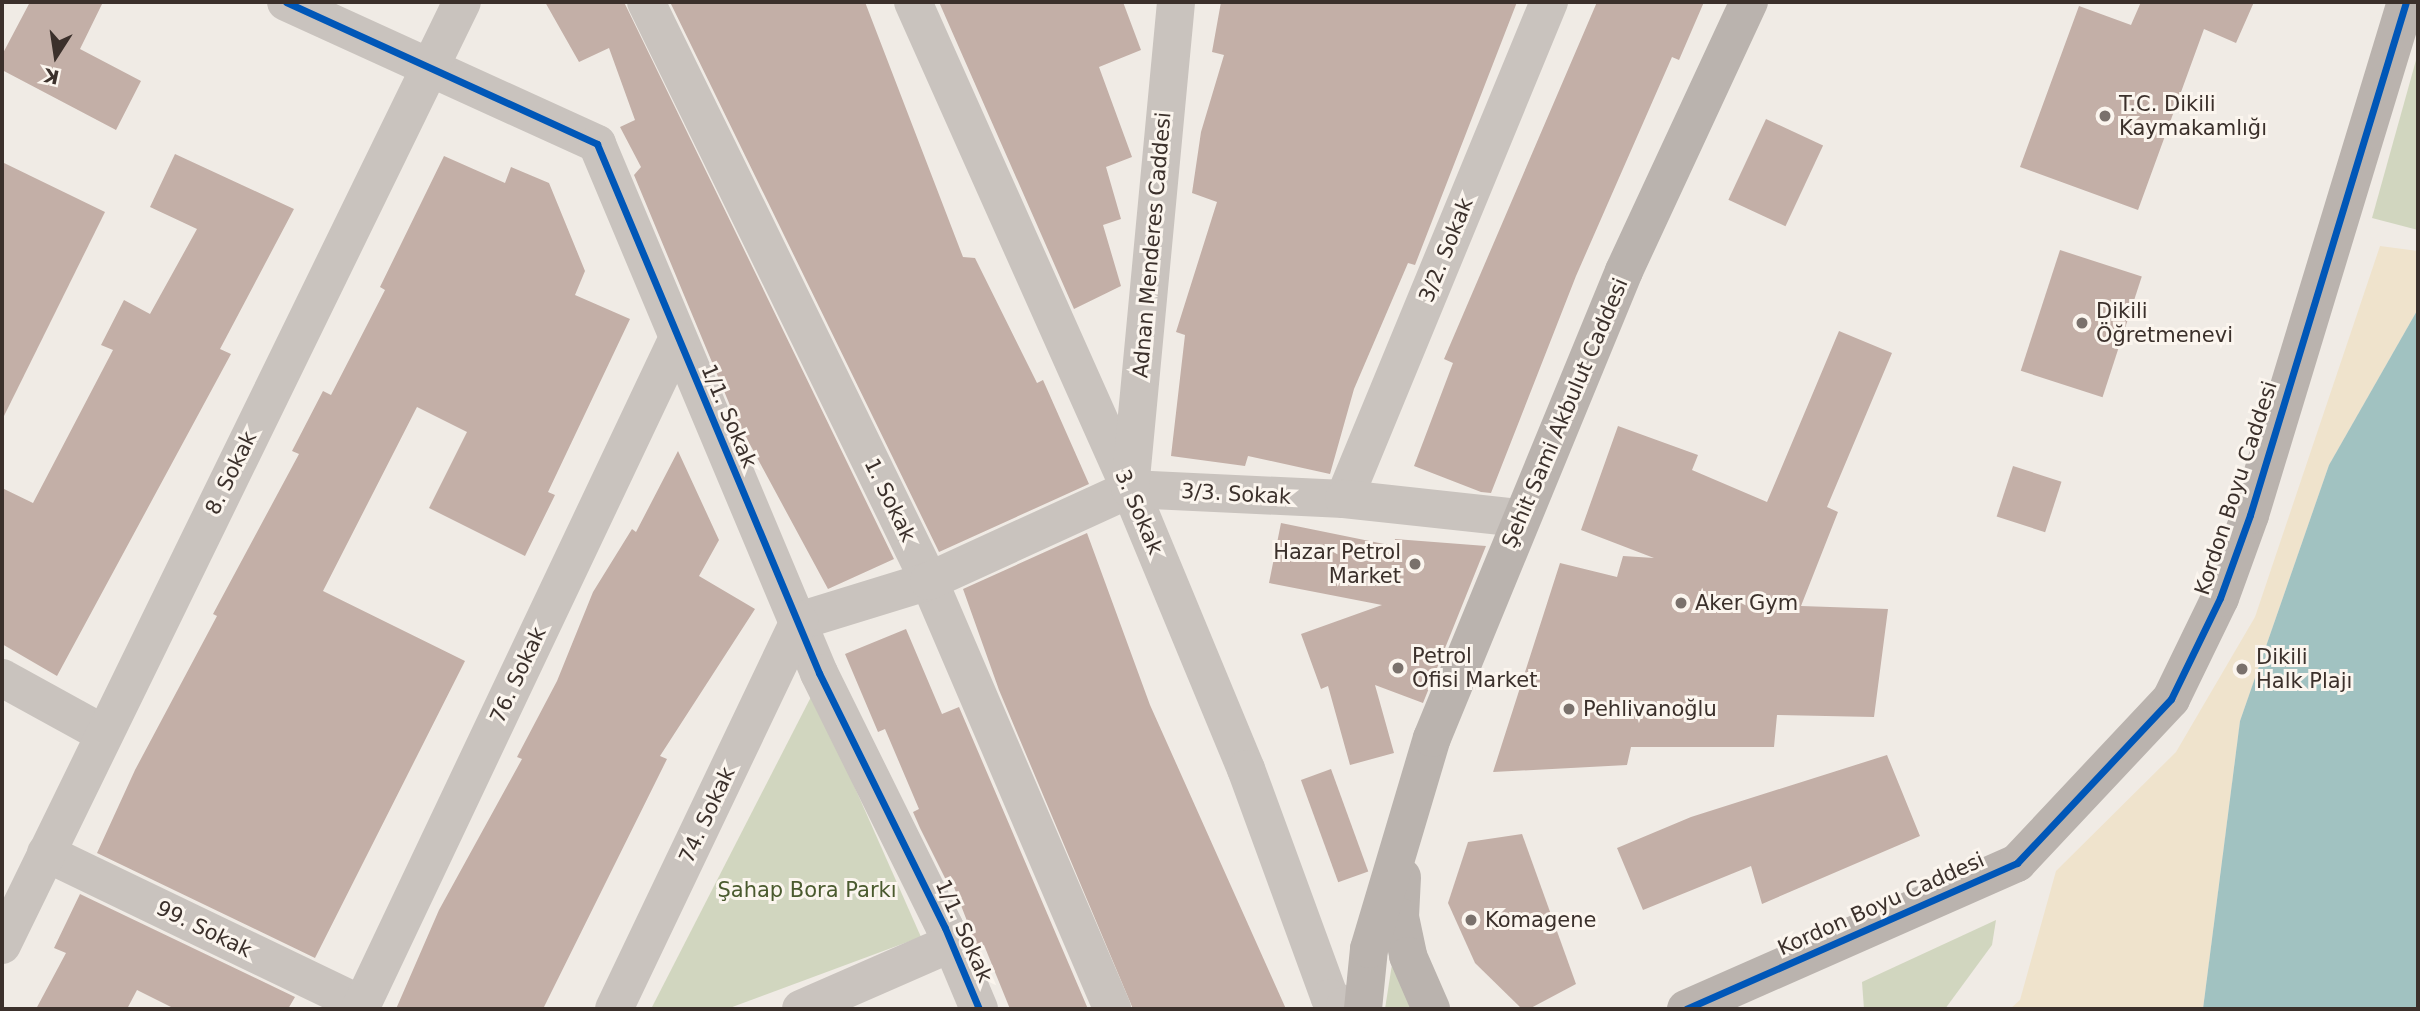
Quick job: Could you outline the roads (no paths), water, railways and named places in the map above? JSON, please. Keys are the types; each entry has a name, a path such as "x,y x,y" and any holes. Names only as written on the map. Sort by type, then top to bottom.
{"main road":[{"name":"Şehit Sami Akbulut Caddesi","path":"1363,1008 1369,948 1432,738 1520,518 1624,271 1749,2"},
{"name":"Kordon Boyu Caddesi","path":"1686,1009 2017,863 2171,699 2220,598 2250,515 2406,2"},
{"name":"Şehit Sami Akbulut Caddesi","path":"1404,833 1400,917 1408,956 1431,1009"}],"street":[{"name":"1/1. Sokak","path":"286,2 432,66 597,144 819,673 952,943 979,1009"},
{"name":"8. Sokak","path":"2,945 102,733 462,2"},
{"name":"1. Sokak","path":"646,2 929,581 1112,1009"},
{"name":"3. Sokak","path":"913,2 1130,489 1246,769 1330,998 1345,1006 1363,1008"},
{"name":"Adnan Menderes Caddesi","path":"1130,489 1176,2"},
{"name":"3/2. Sokak","path":"1344,499 1549,2"},
{"name":"76. Sokak","path":"361,1007 677,340"},
{"name":"3/3. Sokak","path":"799,621 929,581 1130,489 1344,499 1520,518"},
{"name":"74. Sokak","path":"614,1009 799,621"},
{"path":"2,678 102,733"},
{"name":"99. Sokak","path":"46,853 361,1007"},
{"path":"801,1009 952,943"}],"water":[{"path":"2418,309 2418,1009 2203,1009 2240,721 2329,465"}],"place":[{"name":"T.C. Dikili Kaymakamlığı","path":"2105,116"},
{"name":"Dikili Öğretmenevi","path":"2082,323"},
{"name":"Hazar Petrol Market","path":"1415,564"},
{"name":"Aker Gym","path":"1681,603"},
{"name":"Petrol Ofisi Market","path":"1398,668"},
{"name":"Dikili Halk Plajı","path":"2242,669"},
{"name":"Pehlivanoğlu","path":"1569,709"},
{"name":"Komagene","path":"1471,920"}],"park label":[{"name":"Şahap Bora Parkı","path":"807,890"}]}
